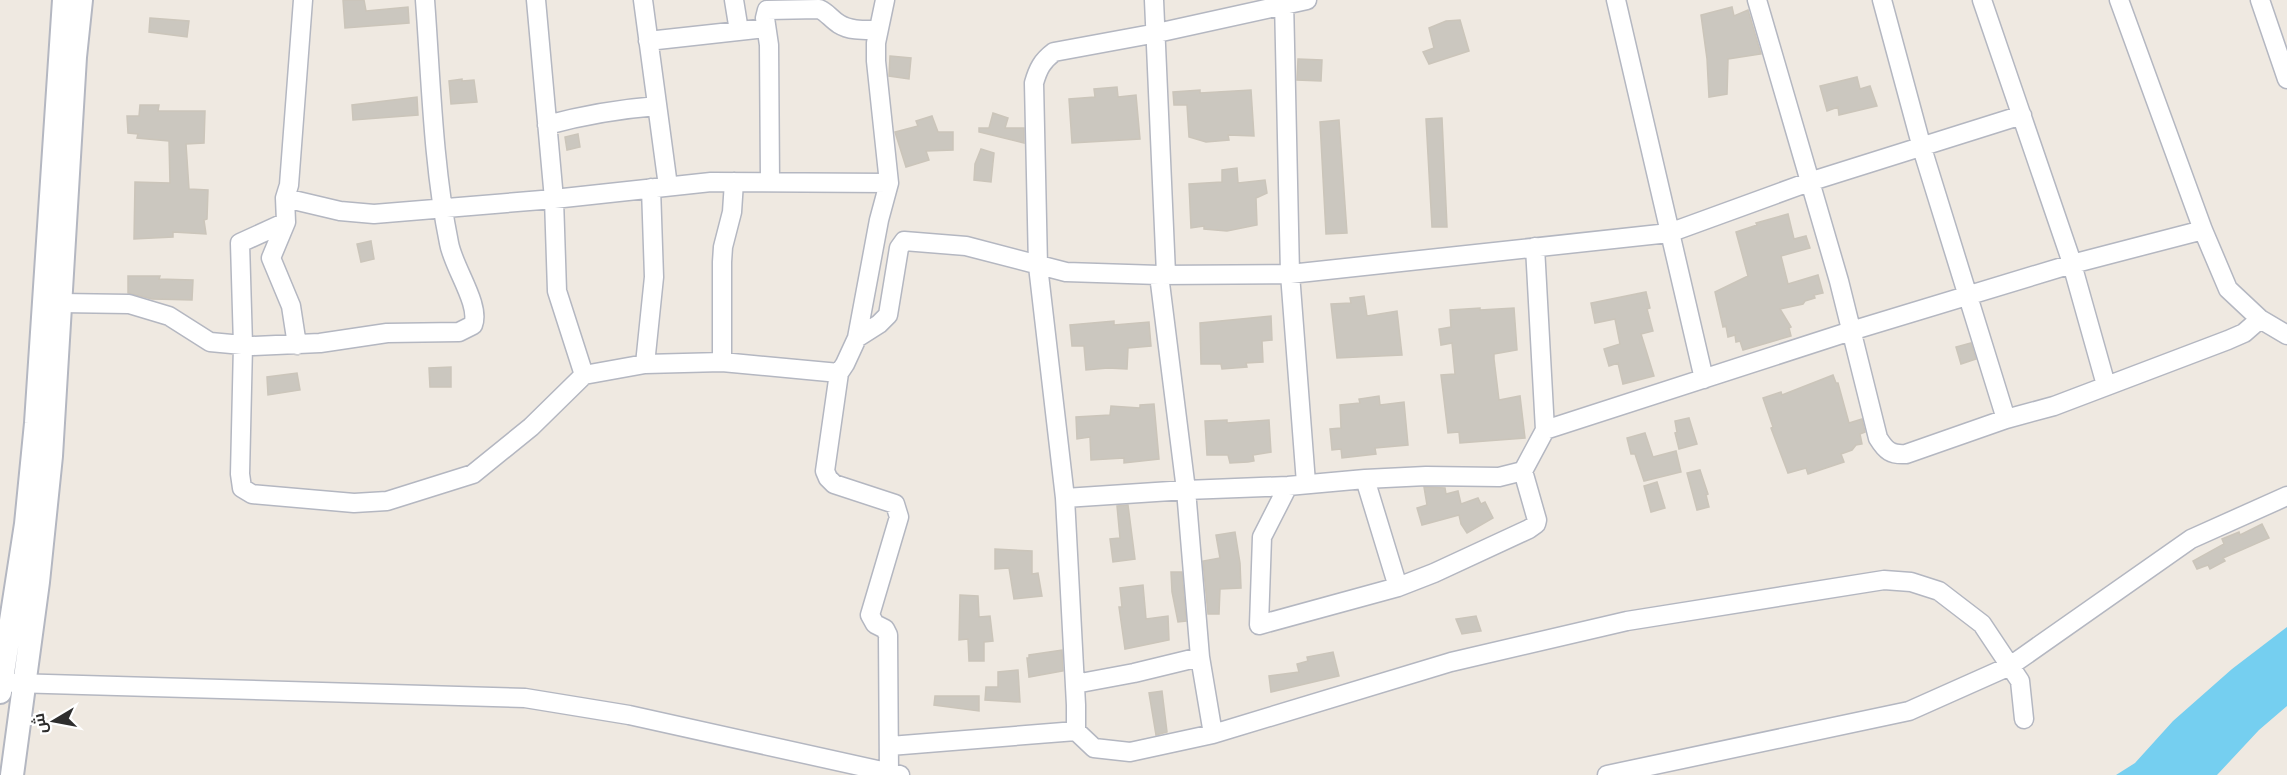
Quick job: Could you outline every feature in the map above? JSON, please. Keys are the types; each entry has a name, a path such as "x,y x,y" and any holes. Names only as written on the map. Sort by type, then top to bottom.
{"street":[{"path":"12,775 6,685 36,423 64,0"},
{"path":"6,685 38,582 51,456 75,57 81,0"},
{"path":"297,345 291,306 271,258 286,222 285,198 289,185 303,0"},
{"path":"61,303 129,304 169,316 210,342 243,345 297,345 387,333 459,332 473,326 474,308 453,261 442,208 425,0"},
{"path":"536,0 554,199 557,291 584,375"},
{"path":"643,0 657,106 659,187 654,277 645,364"},
{"path":"734,0 739,31"},
{"path":"6,685 525,698 629,715 893,774 890,746 888,635 885,629 875,624 870,615 899,517 898,508 896,504 834,484 825,471 834,421 838,373 845,364 857,338 879,220 889,183 876,61 878,30 885,0"},
{"path":"1155,0 1163,274 1186,490 1200,657 1213,734"},
{"path":"1307,0 1284,3 1157,33 1054,52 1044,59 1037,69 1034,83 1038,266 1065,498 1076,731 1094,748 1130,752 1213,734 1450,662 1628,621 1884,580 1911,582 1939,591 1982,624 2020,681 2024,720"},
{"path":"1616,0 1704,379"},
{"path":"1757,0 1839,281 1878,438 1885,450 1894,455 1906,454 2006,419 2054,406 2228,340 2244,333 2260,319"},
{"path":"1882,0 1922,148 2006,419"},
{"path":"1982,0 2072,264 2106,385"},
{"path":"2119,0 2203,230 2229,289 2260,319 2287,335"},
{"path":"2260,0 2287,79"},
{"path":"1284,3 1290,274 1306,483"},
{"path":"770,182 769,45 765,18 767,10 812,8 826,12 844,27 878,30"},
{"path":"648,41 766,28"},
{"path":"547,125 607,110 657,106"},
{"path":"857,338 879,324 888,315 899,248 904,241 966,246 1066,272 1290,274 1669,233 1809,182 2022,115"},
{"path":"285,198 340,211 374,214 734,182 889,183"},
{"path":"722,362 722,262 732,212 734,182"},
{"path":"286,222 240,243 243,345 240,474 242,488 252,494 354,502 387,501 473,474 531,427 584,375 645,364 722,362 838,373"},
{"path":"1545,430 1966,296 2072,264 2203,230"},
{"path":"1288,486 1262,537 1259,625 1398,586 1434,573 1536,524 1537,520 1523,471 1545,430 1535,247"},
{"path":"1065,498 1426,476 1499,477 1523,471"},
{"path":"1365,479 1398,586"},
{"path":"1607,775 1909,711 2010,666 2191,539 2287,496"},
{"path":"1075,684 1200,657"},
{"path":"890,746 1076,731"}],"water":[{"path":"2287,627 2287,706 2259,730 2217,775 2116,775 2135,763 2173,721 2232,669"}],"building":[{"path":"343,0 364,0 366,11 408,7 409,23 345,28"},
{"path":"1732,7 1734,16 1748,10 1761,54 1728,59 1727,94 1709,97 1701,15"},
{"path":"150,18 189,21 187,37 149,32"},
{"path":"1460,20 1469,51 1429,64 1423,52 1434,48 1429,28 1446,21"},
{"path":"890,56 911,58 909,79 889,76"},
{"path":"1298,59 1322,60 1321,81 1297,80"},
{"path":"1857,77 1860,89 1870,86 1877,106 1839,115 1838,107 1827,111 1820,86"},
{"path":"462,79 462,81 474,80 477,102 451,104 449,81"},
{"path":"1117,87 1118,97 1136,95 1140,139 1072,143 1069,99 1095,97 1094,89"},
{"path":"1200,90 1200,93 1251,90 1254,136 1228,135 1229,140 1206,142 1189,137 1187,105 1174,105 1173,92"},
{"path":"417,97 418,115 353,120 352,105"},
{"path":"140,105 159,105 158,111 205,111 204,143 186,144 189,189 208,190 207,219 204,220 206,234 173,232 173,237 134,239 135,182 170,183 169,141 137,138 138,134 128,133 127,116 139,116"},
{"path":"993,113 1008,118 1005,128 1024,128 1024,143 979,132 979,128 989,128"},
{"path":"932,116 938,132 953,132 953,150 926,151 929,160 906,167 895,132 918,126 916,121"},
{"path":"1442,118 1447,227 1432,227 1426,119"},
{"path":"1339,120 1347,233 1326,234 1320,122"},
{"path":"578,134 580,147 567,150 565,137"},
{"path":"981,149 994,153 991,182 974,180 975,164"},
{"path":"1237,168 1238,183 1265,180 1267,193 1256,198 1257,225 1227,231 1204,229 1204,226 1191,228 1189,184 1222,182 1222,170"},
{"path":"1788,214 1794,239 1806,236 1810,248 1781,256 1788,284 1818,275 1823,293 1814,295 1815,298 1803,304 1780,309 1791,327 1789,328 1791,336 1743,350 1740,341 1736,342 1735,335 1728,337 1726,326 1723,327 1715,292 1748,276 1736,232 1757,225 1756,223"},
{"path":"371,241 374,259 361,262 357,244"},
{"path":"128,276 160,276 159,279 193,280 192,300 152,299 128,293"},
{"path":"1646,292 1650,308 1647,309 1653,331 1641,334 1654,376 1623,384 1618,363 1609,366 1604,349 1620,344 1615,319 1595,323 1591,303"},
{"path":"1364,296 1367,316 1397,311 1402,355 1337,358 1331,304 1351,303 1350,298"},
{"path":"1480,308 1480,310 1514,308 1517,350 1494,354 1494,359 1499,400 1520,396 1525,438 1460,443 1459,432 1448,433 1441,375 1455,374 1452,343 1441,345 1439,329 1451,327 1450,310"},
{"path":"1271,316 1272,340 1262,341 1263,362 1246,363 1247,367 1222,369 1221,364 1201,364 1200,323"},
{"path":"1114,321 1114,325 1149,322 1151,346 1128,348 1127,369 1086,370 1084,346 1072,346 1070,325"},
{"path":"1971,343 1976,359 1961,364 1956,347"},
{"path":"451,367 451,387 430,387 429,368"},
{"path":"297,373 300,390 268,395 267,377"},
{"path":"1833,375 1838,383 1849,423 1862,419 1865,432 1860,434 1862,444 1841,454 1844,462 1808,474 1806,468 1788,473 1771,428 1773,427 1763,398 1781,392 1782,395"},
{"path":"1379,396 1380,405 1404,402 1408,445 1375,448 1376,454 1342,458 1341,449 1332,450 1330,429 1341,428 1340,405 1360,403 1359,399"},
{"path":"1154,404 1159,459 1124,463 1124,458 1091,460 1090,437 1077,439 1076,417 1110,415 1111,406 1140,408 1140,405"},
{"path":"1689,418 1697,444 1679,449 1675,421"},
{"path":"1227,420 1227,423 1269,420 1271,452 1253,455 1254,461 1230,463 1228,455 1207,455 1205,421"},
{"path":"1645,433 1653,457 1676,451 1681,472 1644,481 1635,454 1631,454 1627,438"},
{"path":"1700,470 1708,494 1706,495 1709,507 1697,510 1687,473"},
{"path":"1657,482 1665,508 1651,512 1644,486"},
{"path":"1424,487 1445,488 1446,494 1458,491 1461,504 1478,498 1481,504 1485,502 1493,518 1467,533 1461,524 1459,515 1422,525 1417,508 1427,505"},
{"path":"1128,505 1135,559 1113,562 1110,539 1120,538 1117,506"},
{"path":"2262,524 2269,538 2223,558 2225,561 2210,569 2208,565 2197,569 2193,561 2224,544 2222,539 2239,532 2240,535"},
{"path":"1235,532 1241,588 1220,589 1219,614 1208,614 1203,561 1220,558 1216,535"},
{"path":"995,549 1032,551 1032,574 1038,573 1042,596 1014,599 1009,568 995,569"},
{"path":"1171,572 1182,572 1186,621 1178,622"},
{"path":"1143,585 1146,619 1168,616 1169,640 1125,649 1119,607 1122,607 1120,588"},
{"path":"960,595 978,596 979,617 990,616 993,641 984,642 984,661 969,661 968,639 959,640"},
{"path":"1476,616 1481,631 1462,634 1456,619"},
{"path":"1062,650 1063,671 1029,677 1027,658 1029,655"},
{"path":"1333,652 1339,676 1271,692 1269,676 1299,672 1297,664 1308,661 1307,657"},
{"path":"1018,670 1020,702 985,700 986,687 998,687 998,672"},
{"path":"1162,691 1167,732 1156,735 1149,693"},
{"path":"935,696 979,696 979,711 934,705"}]}
